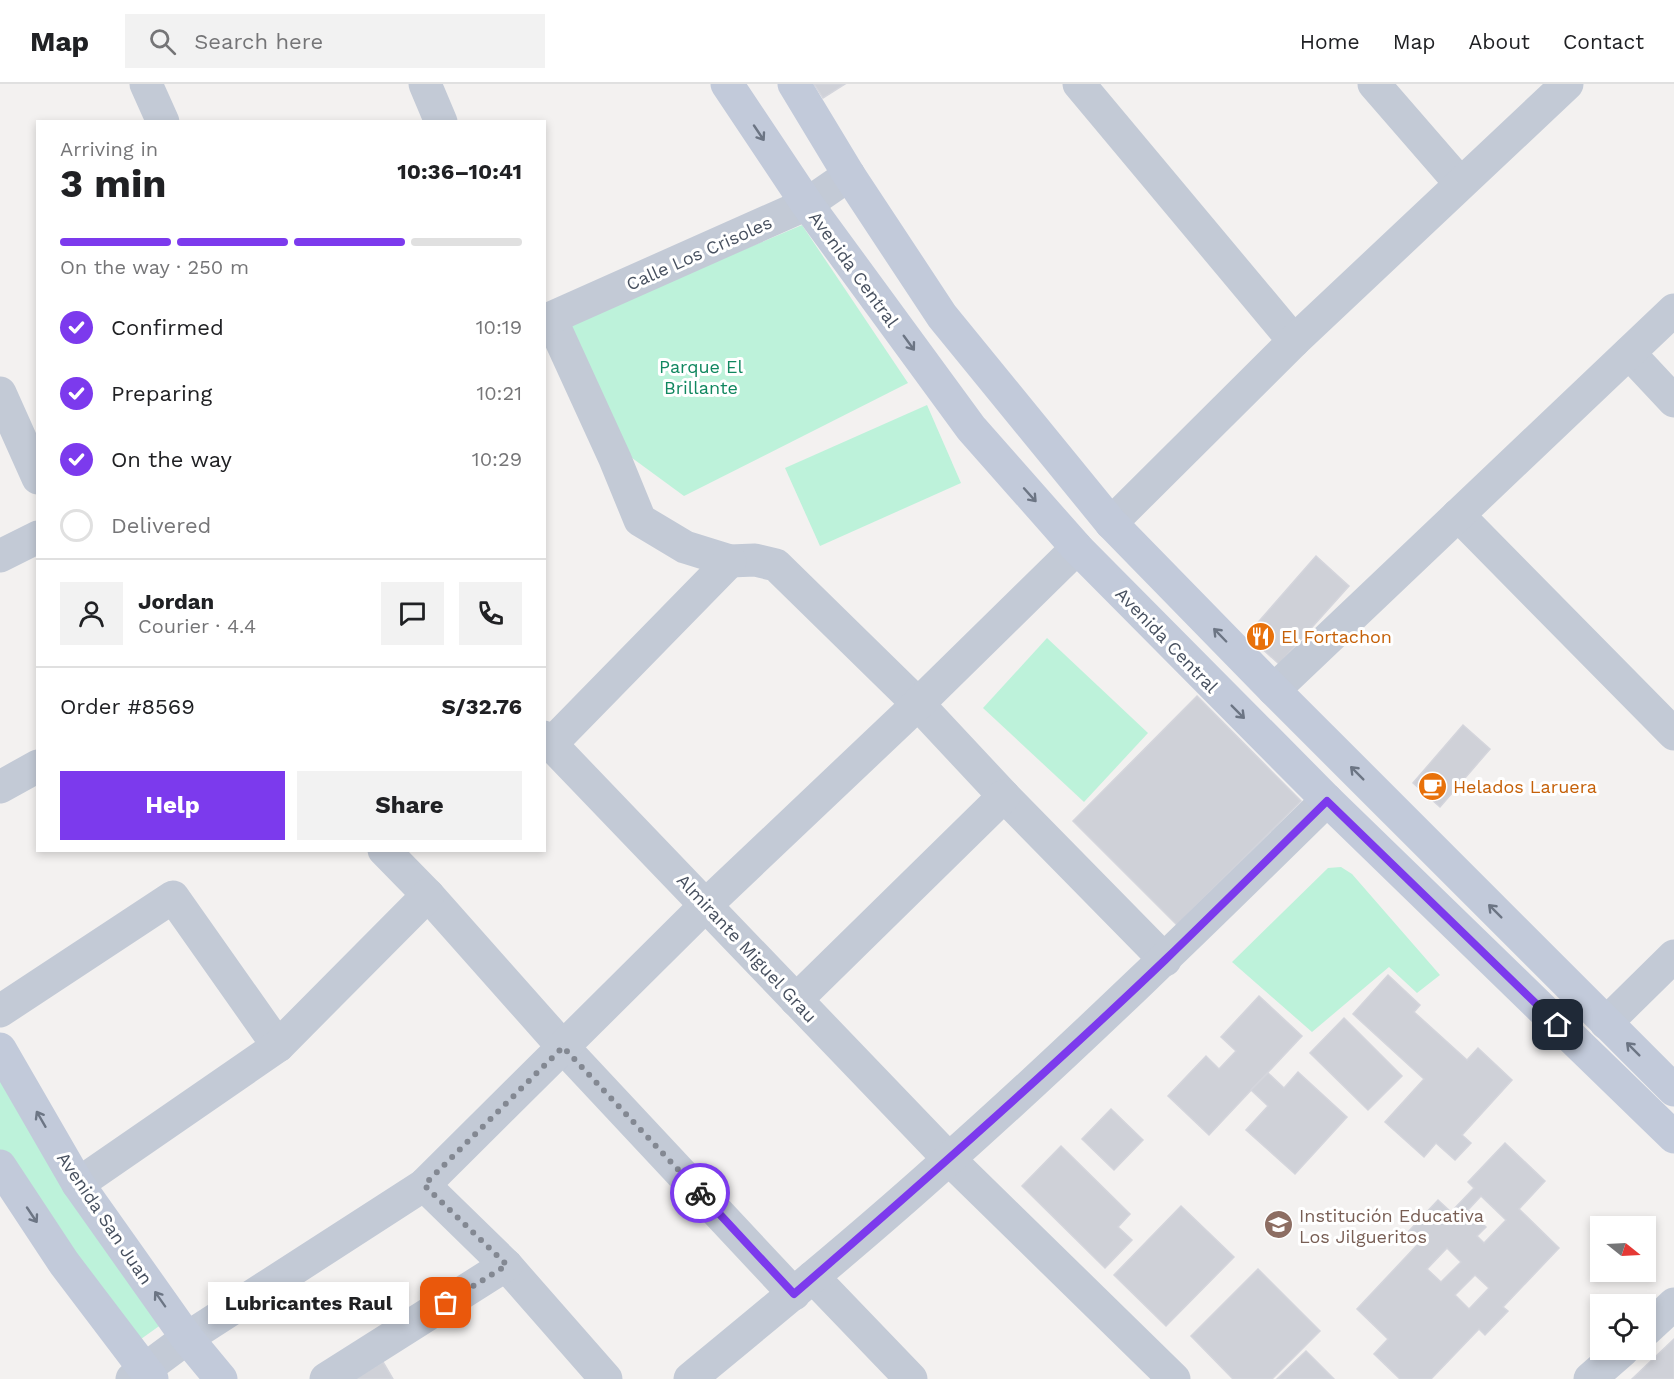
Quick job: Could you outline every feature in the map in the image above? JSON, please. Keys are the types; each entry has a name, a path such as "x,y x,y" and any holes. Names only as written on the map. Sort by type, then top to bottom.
{"main road":[{"name":"Avenida Central","path":"727,84 807,204 971,428 1077,548 1327,801 1674,1137"},
{"path":"794,84 849,175 942,316 1111,523 1274,690 1674,1090"},
{"name":"Avenida San Juan","path":"0,1049 78,1184 187,1338 221,1379"},
{"path":"0,1166 142,1376"}],"street":[{"path":"146,84 162,120"},
{"path":"425,84 440,120"},
{"path":"1079,84 1293,341"},
{"path":"1374,84 1460,183"},
{"path":"1111,523 1293,341 1567,84"},
{"name":"Calle Los Crisoles","path":"548,320 807,204 849,175"},
{"path":"1274,690 1674,310"},
{"path":"548,320 615,459 640,520 685,547 730,561 755,560 776,565 918,704 1004,796 1165,960"},
{"path":"1629,353 1674,401"},
{"path":"0,393 36,474"},
{"path":"1458,515 1674,734"},
{"path":"0,556 36,538"},
{"path":"142,1376 187,1338 424,1185 706,904 918,704 1077,548"},
{"path":"548,740 730,561"},
{"name":"Almirante Miguel Grau","path":"548,740 949,1159 1174,1379"},
{"path":"0,787 36,767"},
{"path":"796,1000 1004,796"},
{"path":"690,1379 949,1159 1165,960 1327,801"},
{"path":"386,852 428,894 563,1047 803,1285 911,1379"},
{"path":"78,1184 278,1046 428,894"},
{"path":"0,1011 173,897 278,1046"},
{"path":"1606,1023 1674,956"},
{"path":"424,1185 507,1265 606,1379"},
{"path":"326,1379 507,1265"},
{"path":"1656,1321 1674,1304"},
{"path":"1590,1379 1612,1360"}],"green space":[{"name":"Parque El Brillante","path":"802,225 908,383 684,496 628,455 565,325"},
{"path":"927,405 961,483 820,546 785,468"},
{"path":"1047,638 1148,733 1084,802 983,708"},
{"path":"1341,867 1352,874 1440,975 1417,993 1389,967 1312,1032 1232,962 1328,868"},
{"path":"0,1077 162,1324 141,1339 0,1152"}],"building":[{"path":"814,84 845,84 823,98"},
{"path":"1316,556 1349,586 1279,664 1247,635"},
{"path":"1197,696 1301,801 1177,925 1073,821"},
{"path":"1463,725 1490,749 1440,807 1413,783"},
{"path":"1388,975 1420,1005 1414,1012 1467,1060 1478,1048 1512,1080 1462,1135 1471,1143 1455,1160 1436,1143 1424,1157 1385,1122 1424,1079 1353,1014"},
{"path":"1259,996 1302,1036 1209,1135 1168,1096 1206,1056 1219,1069 1236,1051 1221,1037"},
{"path":"1344,1018 1402,1076 1368,1110 1310,1053"},
{"path":"1298,1072 1347,1117 1295,1174 1246,1130 1268,1106 1251,1090 1268,1073 1284,1088"},
{"path":"1111,1109 1143,1140 1114,1170 1082,1139"},
{"path":"1505,1143 1545,1181 1519,1209 1559,1248 1503,1307 1508,1311 1485,1335 1479,1329 1431,1379 1400,1379 1374,1354 1388,1339 1357,1309 1419,1243 1408,1232 1438,1200 1451,1212 1474,1188 1468,1182","holes":["1481,1196 1506,1220 1484,1243 1477,1236 1486,1227 1468,1210","1447,1248 1461,1262 1441,1282 1427,1269","1475,1275 1489,1288 1469,1309 1455,1295"]},
{"path":"1061,1146 1130,1214 1118,1227 1132,1240 1105,1268 1022,1186"},
{"path":"1181,1206 1234,1257 1166,1326 1114,1275"},
{"path":"1258,1269 1320,1331 1272,1379 1233,1379 1191,1336"},
{"path":"1674,1339 1674,1379 1632,1379 1652,1360 1656,1360 1656,1356"},
{"path":"1306,1351 1334,1379 1277,1379"},
{"path":"383,1362 393,1379 354,1379"}],"way so far":[{"path":"446,1303 507,1265 424,1185 563,1047 700,1193"}],"place":[{"name":"El Fortachon","path":"1260,636"},
{"name":"Helados Laruera","path":"1432,786"},
{"name":"Institución Educativa Los Jilgueritos","path":"1278,1225"},
{"name":"Lubricantes Raul","path":"446,1303"}],"route":[{"path":"700,1193 794,1294 949,1159 1082,1037 1165,960 1327,801 1558,1025"}]}
